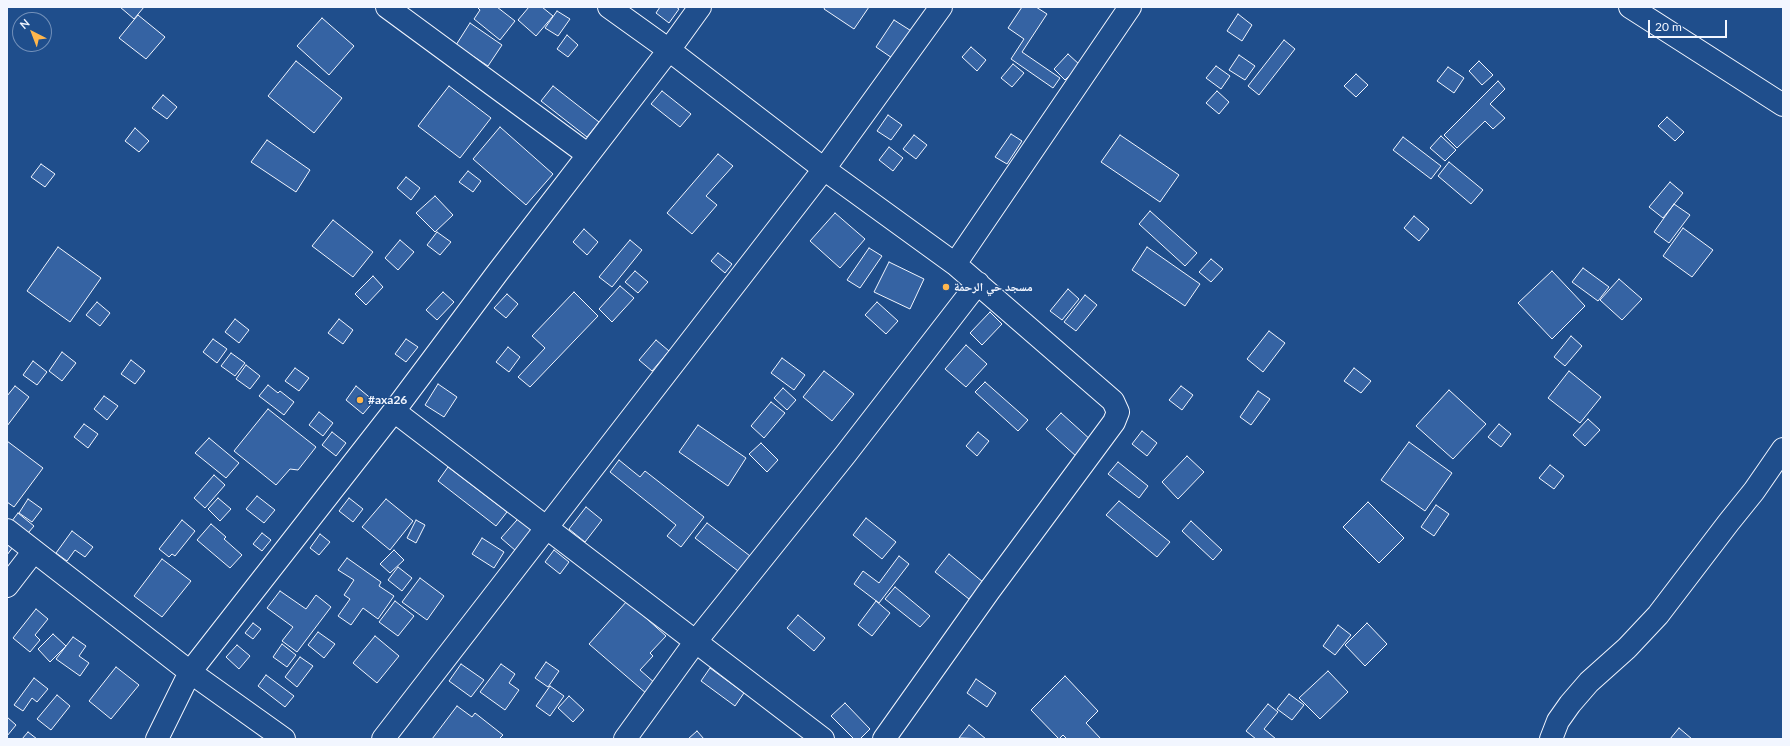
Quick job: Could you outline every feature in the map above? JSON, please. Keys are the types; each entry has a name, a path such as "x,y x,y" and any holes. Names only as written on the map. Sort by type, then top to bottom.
{"street":[{"path":"387,7 588,154"},
{"path":"610,7 669,50 824,169 955,264 1113,401 1118,412 1114,422 989,591 884,739"},
{"path":"157,739 190,672 394,411 588,154 669,50 700,7"},
{"path":"383,739 824,169 941,7"},
{"path":"955,264 1130,7"},
{"path":"1630,7 1783,105"},
{"path":"625,739 696,641 846,455 978,283"},
{"path":"394,411 823,739"},
{"path":"1551,739 1558,721 1570,704 1590,682 1658,615 1754,491 1783,449"},
{"path":"7,530 190,672 284,739"},
{"path":"7,586 34,551"}],"building":[{"path":"120,7 144,7 134,19"},
{"path":"477,7 497,7 515,21 500,40 474,19 480,10"},
{"path":"529,7 542,7 553,16 536,36 518,20"},
{"path":"660,7 676,7 679,9 669,23 656,13"},
{"path":"825,7 869,7 854,29 824,9"},
{"path":"1022,7 1036,7 1047,14 1022,52 1060,78 1053,88 1011,59 1024,39 1008,28"},
{"path":"557,11 570,19 558,36 545,28"},
{"path":"1238,14 1252,25 1242,41 1227,31"},
{"path":"138,15 165,37 146,59 119,38"},
{"path":"322,18 354,46 329,75 297,46"},
{"path":"894,20 916,34 898,62 876,47"},
{"path":"470,23 502,45 488,66 456,45"},
{"path":"567,35 578,45 568,57 557,49"},
{"path":"1284,40 1295,49 1259,95 1248,86"},
{"path":"971,47 986,60 977,71 962,57"},
{"path":"1068,54 1080,65 1065,80 1054,69"},
{"path":"1239,55 1255,66 1245,80 1229,70"},
{"path":"296,61 342,98 314,133 268,96"},
{"path":"1479,61 1493,75 1482,85 1469,71"},
{"path":"1013,64 1024,73 1012,87 1001,78"},
{"path":"1216,66 1230,76 1221,89 1206,78"},
{"path":"1448,67 1464,78 1454,93 1437,81"},
{"path":"1356,74 1368,85 1356,97 1344,86"},
{"path":"1498,81 1505,89 1490,104 1505,118 1493,129 1485,121 1457,148 1444,135"},
{"path":"449,86 491,118 460,158 418,126"},
{"path":"553,86 599,122 587,137 541,101"},
{"path":"662,91 691,114 680,127 651,104"},
{"path":"1217,91 1229,102 1219,114 1206,103"},
{"path":"163,95 177,107 167,119 152,108"},
{"path":"888,115 902,125 891,140 877,131"},
{"path":"1667,117 1684,132 1675,141 1658,126"},
{"path":"500,127 553,174 526,205 473,159"},
{"path":"135,128 149,141 139,152 125,141"},
{"path":"1011,134 1022,141 1007,164 995,157"},
{"path":"914,135 927,145 916,159 903,149"},
{"path":"1120,135 1179,175 1160,202 1101,162"},
{"path":"1441,136 1456,150 1445,161 1430,148"},
{"path":"1403,137 1441,166 1431,179 1393,150"},
{"path":"267,140 310,170 296,192 251,162"},
{"path":"889,147 903,158 893,171 879,160"},
{"path":"718,154 733,166 706,196 717,205 692,234 667,213"},
{"path":"1449,162 1483,190 1471,204 1438,176"},
{"path":"41,164 55,174 45,187 31,177"},
{"path":"468,171 481,181 473,192 459,182"},
{"path":"406,177 420,188 411,200 397,188"},
{"path":"1670,182 1683,193 1663,218 1649,207"},
{"path":"435,196 453,215 435,232 416,213"},
{"path":"1674,204 1690,215 1669,243 1654,232"},
{"path":"1150,211 1197,253 1185,266 1139,224"},
{"path":"835,213 865,239 840,268 810,241"},
{"path":"1414,216 1429,229 1419,241 1404,228"},
{"path":"333,220 373,252 353,277 312,246"},
{"path":"1683,228 1713,250 1692,277 1663,256"},
{"path":"584,229 598,242 587,255 573,242"},
{"path":"437,232 451,242 440,255 427,245"},
{"path":"400,240 414,252 398,270 385,258"},
{"path":"630,240 642,250 612,287 599,277"},
{"path":"58,247 101,278 70,322 27,291"},
{"path":"1147,247 1200,284 1185,306 1132,270"},
{"path":"869,248 882,256 860,288 847,280"},
{"path":"718,253 732,264 725,273 711,261"},
{"path":"1211,259 1223,269 1211,282 1199,272"},
{"path":"889,262 924,279 910,309 874,292"},
{"path":"1583,268 1609,287 1598,301 1572,282"},
{"path":"635,271 648,282 638,293 625,282"},
{"path":"1552,271 1585,306 1552,339 1518,303"},
{"path":"373,276 383,287 366,305 355,294"},
{"path":"1619,279 1642,299 1622,320 1600,300"},
{"path":"620,286 634,298 612,322 599,309"},
{"path":"1068,289 1079,299 1062,320 1050,311"},
{"path":"443,292 454,302 437,320 426,310"},
{"path":"574,292 598,316 530,387 518,377 545,348 532,336"},
{"path":"507,294 518,304 506,318 494,308"},
{"path":"1085,295 1097,305 1076,331 1064,322"},
{"path":"97,302 110,313 100,326 86,315"},
{"path":"877,302 898,321 886,334 865,315"},
{"path":"990,312 1002,324 982,345 970,333"},
{"path":"235,319 249,330 239,343 225,332"},
{"path":"339,319 353,330 343,344 328,333"},
{"path":"1269,331 1285,343 1263,372 1247,359"},
{"path":"1571,336 1582,346 1565,366 1554,357"},
{"path":"213,339 227,349 217,363 203,352"},
{"path":"406,339 418,347 406,362 395,354"},
{"path":"656,340 669,351 652,371 639,360"},
{"path":"966,345 987,364 966,387 945,369"},
{"path":"508,347 520,357 509,372 496,362"},
{"path":"62,352 76,363 62,381 49,371"},
{"path":"231,353 245,363 235,376 221,366"},
{"path":"782,358 805,375 794,390 771,373"},
{"path":"131,360 145,371 135,384 121,374"},
{"path":"33,361 47,372 37,385 23,375"},
{"path":"246,365 260,376 250,389 236,379"},
{"path":"295,368 309,378 299,391 285,381"},
{"path":"1354,368 1371,381 1361,393 1344,381"},
{"path":"824,371 854,394 832,421 803,397"},
{"path":"1569,371 1601,397 1580,423 1548,398"},
{"path":"985,382 1028,420 1018,431 975,392"},
{"path":"438,384 457,397 444,417 425,405"},
{"path":"268,385 278,393 280,391 294,402 284,415 259,396"},
{"path":"15,386 29,397 7,426 7,396"},
{"name":"#axa26","path":"356,386 374,401 363,414 346,400"},
{"path":"1181,386 1193,395 1182,410 1169,400"},
{"path":"783,388 796,400 787,410 774,398"},
{"path":"1449,390 1486,424 1453,459 1416,426"},
{"path":"1258,391 1270,399 1251,425 1240,417"},
{"path":"104,396 118,406 107,420 94,409"},
{"path":"771,402 785,413 764,438 751,426"},
{"path":"268,409 316,447 298,470 290,469 276,485 234,451"},
{"path":"319,412 333,423 323,436 309,425"},
{"path":"1061,413 1092,441 1077,457 1046,429"},
{"path":"1588,419 1600,430 1585,446 1573,435"},
{"path":"84,424 98,434 88,448 74,437"},
{"path":"1499,424 1511,434 1501,447 1488,437"},
{"path":"698,425 746,458 728,486 679,452"},
{"path":"1142,431 1157,443 1147,456 1132,444"},
{"path":"332,432 346,443 336,456 322,445"},
{"path":"978,432 989,441 977,456 966,446"},
{"path":"209,438 239,463 226,478 195,453"},
{"path":"7,441 43,468 14,507 7,502"},
{"path":"1409,442 1452,473 1425,511 1381,480"},
{"path":"761,443 778,460 767,472 749,454"},
{"path":"1187,456 1204,472 1178,499 1162,482"},
{"path":"619,460 640,477 645,471 704,517 681,547 667,536 676,525 610,472"},
{"path":"1118,462 1148,486 1139,498 1108,474"},
{"path":"1550,465 1564,476 1554,489 1539,478"},
{"path":"448,467 507,512 496,526 438,481"},
{"path":"214,475 225,485 205,508 194,498"},
{"path":"257,496 275,510 264,523 246,509"},
{"path":"218,498 231,509 220,521 208,509"},
{"path":"349,498 363,509 353,522 339,511"},
{"path":"28,499 42,509 32,522 19,513"},
{"path":"386,499 413,521 390,550 362,527"},
{"path":"1119,501 1170,542 1157,557 1106,515"},
{"path":"1368,502 1404,538 1379,563 1343,527"},
{"path":"1436,505 1449,514 1434,536 1421,527"},
{"path":"586,507 602,520 585,542 569,529"},
{"path":"524,512 539,525 516,551 501,538"},
{"path":"18,513 34,526 23,539 8,526"},
{"path":"866,518 896,542 882,559 853,535"},
{"path":"182,520 195,531 175,556 172,554 169,557 159,549"},
{"path":"416,520 425,525 416,543 407,538"},
{"path":"1191,521 1222,550 1213,560 1182,531"},
{"path":"707,523 754,559 742,574 695,538"},
{"path":"211,524 226,537 224,539 242,555 230,568 197,540"},
{"path":"72,531 93,547 85,557 75,550 67,561 56,553"},
{"path":"262,533 271,540 262,551 253,544"},
{"path":"320,534 330,542 319,555 310,548"},
{"path":"482,538 504,552 494,568 472,554"},
{"path":"7,542 13,547 7,555"},
{"path":"394,550 404,560 390,573 380,564"},
{"path":"554,550 569,562 560,574 545,562"},
{"path":"949,554 983,582 969,599 935,572"},
{"path":"899,556 909,564 879,603 854,584 863,571 879,583"},
{"path":"347,558 381,582 379,586 394,596 378,619 363,608 351,625 338,616 350,599 344,595 354,580 338,570"},
{"path":"162,559 191,581 162,617 134,596"},
{"path":"398,567 412,578 402,591 388,580"},
{"path":"420,578 444,596 427,620 402,602"},
{"path":"895,587 930,616 920,627 885,599"},
{"path":"280,591 306,609 316,595 331,607 297,652 282,641 293,627 267,608"},
{"path":"395,601 414,616 398,636 379,622"},
{"path":"627,601 666,636 650,653 653,656 640,670 656,684 647,694 589,644"},
{"path":"876,601 890,613 872,636 858,625"},
{"path":"36,609 48,619 35,635 40,640 30,652 13,638"},
{"path":"798,615 825,638 814,651 787,628"},
{"path":"253,623 261,629 253,639 245,633"},
{"path":"1367,623 1387,644 1365,666 1345,645"},
{"path":"1338,625 1351,635 1335,655 1323,646"},
{"path":"318,632 335,644 324,658 308,645"},
{"path":"53,634 66,646 50,662 38,649"},
{"path":"375,636 399,656 377,683 353,663"},
{"path":"73,637 86,646 79,656 89,663 80,676 56,659"},
{"path":"282,644 296,655 287,667 273,657"},
{"path":"237,645 250,656 239,669 226,657"},
{"path":"300,657 313,666 297,687 285,677"},
{"path":"546,662 559,671 548,687 535,678"},
{"path":"461,664 484,680 471,697 449,681"},
{"path":"501,664 515,674 509,683 519,690 505,710 480,692"},
{"path":"116,667 139,685 111,719 89,701"},
{"path":"710,668 744,693 735,706 701,681"},
{"path":"1328,671 1348,692 1320,719 1299,698"},
{"path":"266,675 294,696 285,707 258,686"},
{"path":"1065,676 1098,711 1086,723 1101,739 1067,739 1063,735 1059,739 1031,710"},
{"path":"34,678 48,689 37,702 32,698 23,711 14,705"},
{"path":"976,679 996,693 987,707 967,693"},
{"path":"550,686 564,696 550,716 536,706"},
{"path":"1289,694 1304,705 1292,720 1277,709"},
{"path":"57,695 70,706 51,730 37,719"},
{"path":"569,696 584,710 573,722 558,708"},
{"path":"845,703 870,729 860,739 854,739 831,716"},
{"path":"1268,704 1278,712 1264,729 1276,739 1256,739 1246,731"},
{"path":"457,706 472,717 475,713 503,735 499,739 432,739"},
{"path":"7,717 16,725 7,736"},
{"path":"969,725 986,739 959,738"},
{"path":"1679,728 1692,739 1670,739"},
{"path":"697,731 704,739 688,739"},
{"path":"28,732 37,739 22,739"}],"place":[{"name":"مسجد حي الرحمة","path":"946,287"},
{"name":"#axa26","path":"360,400"}]}
